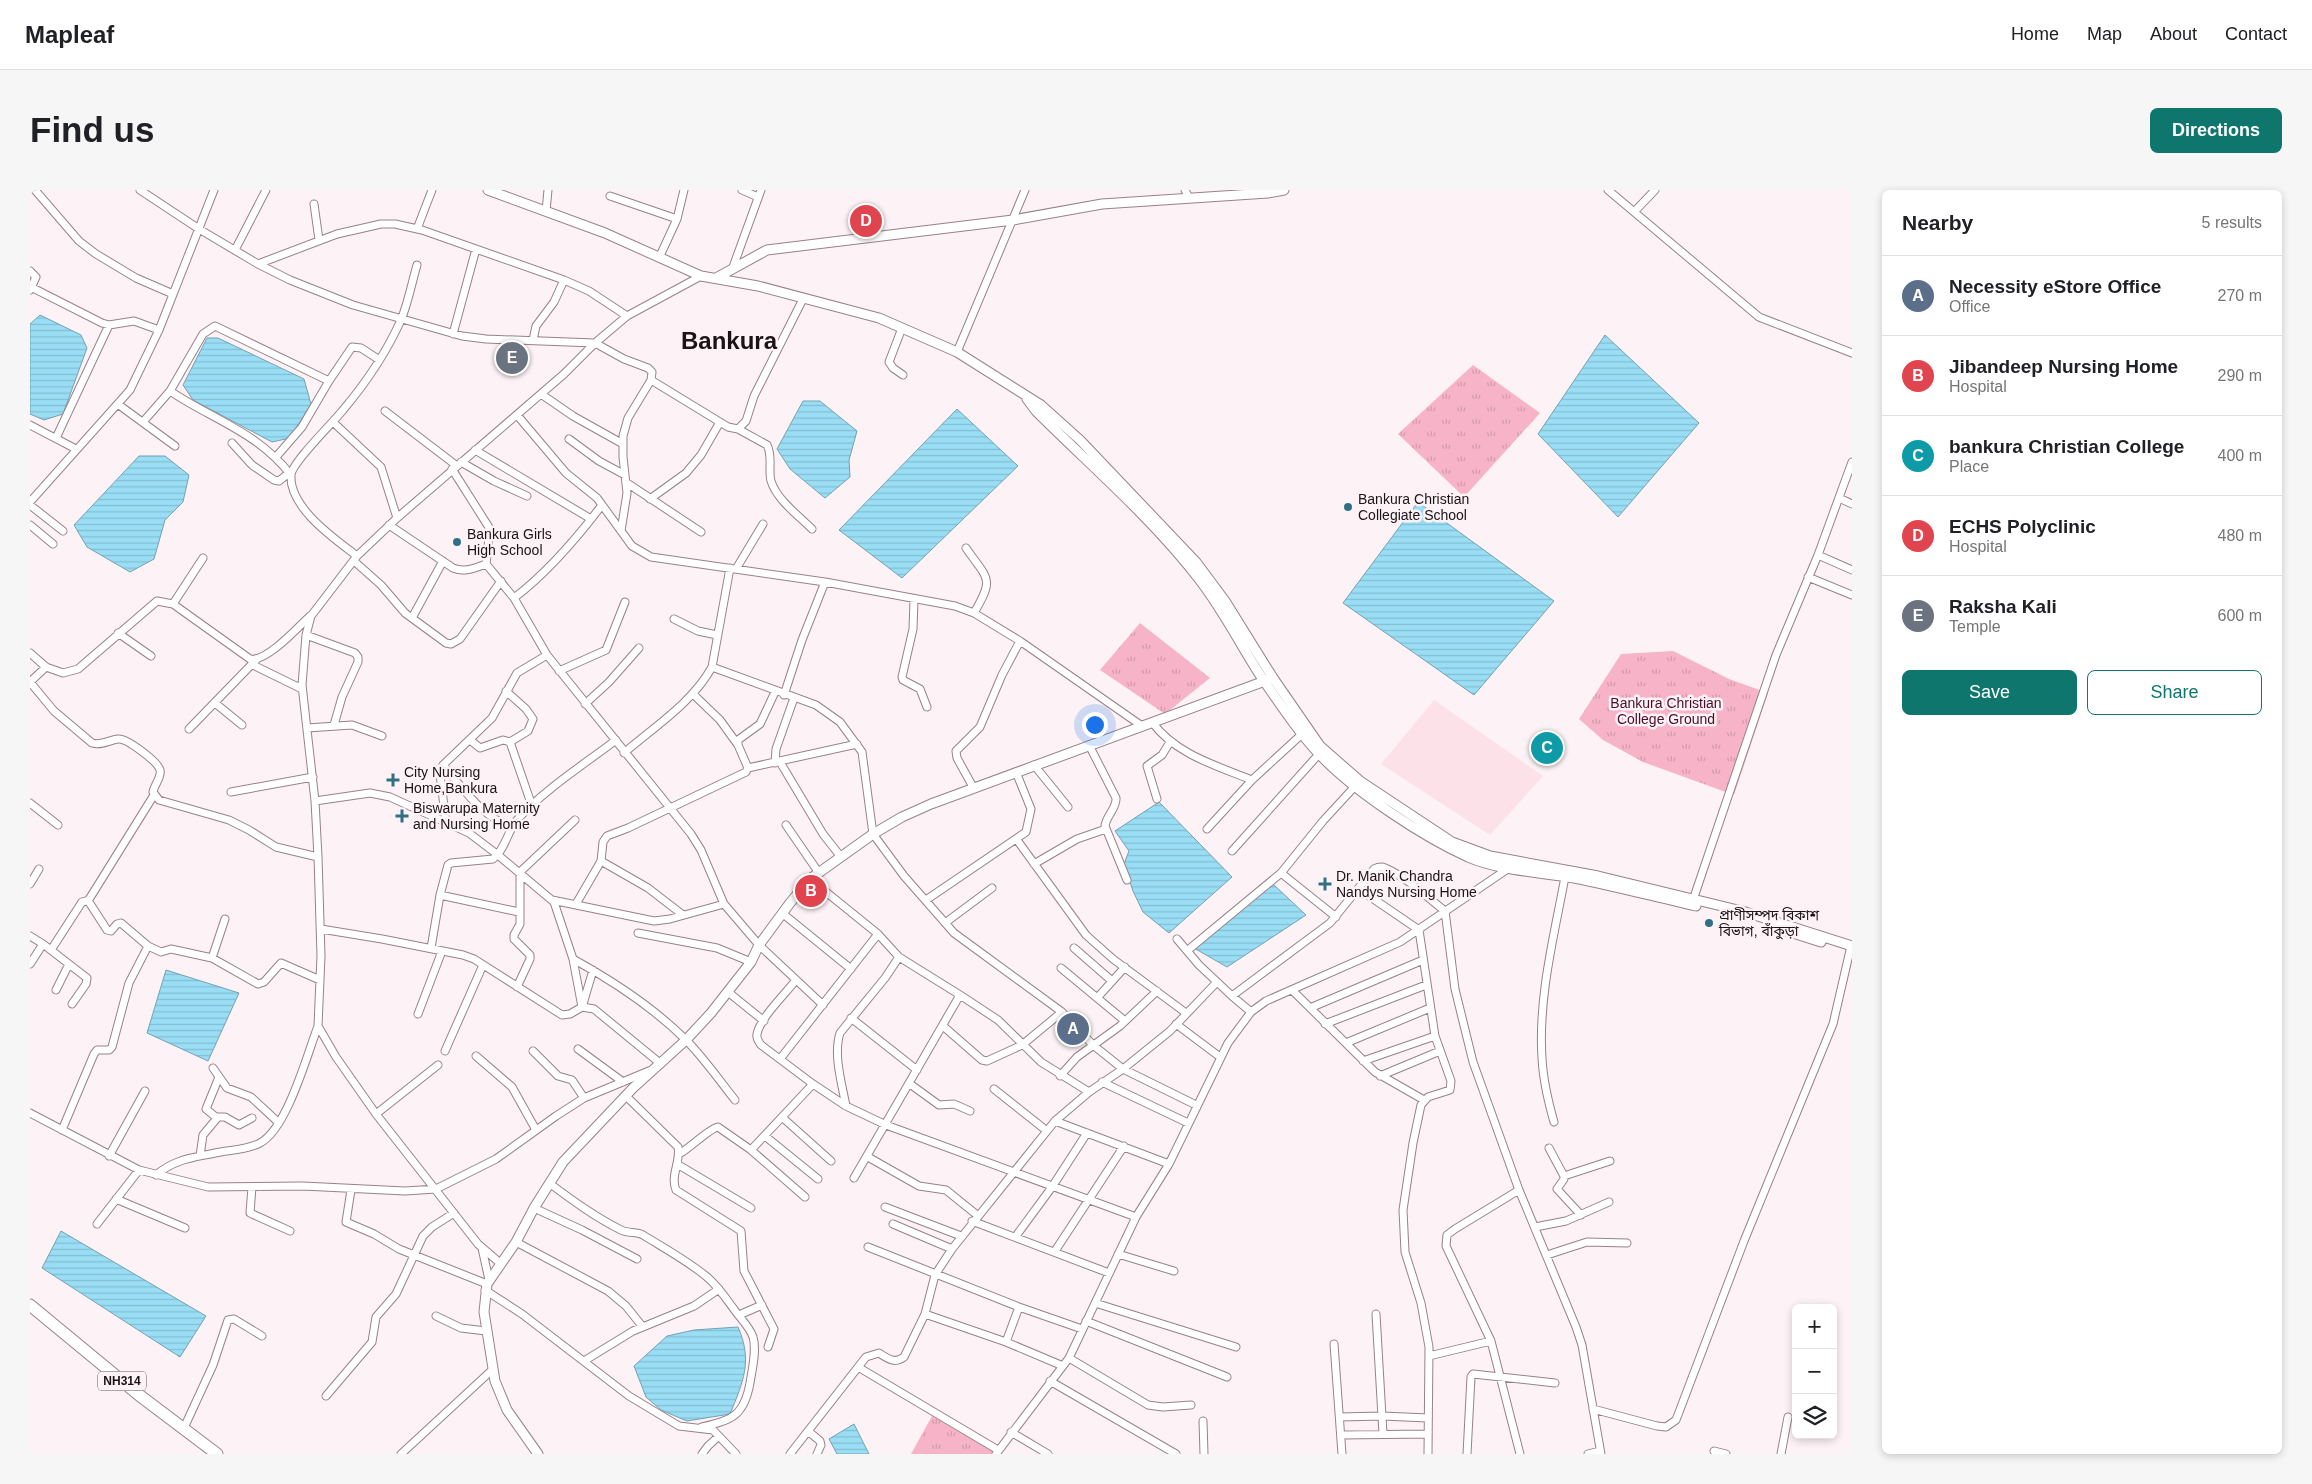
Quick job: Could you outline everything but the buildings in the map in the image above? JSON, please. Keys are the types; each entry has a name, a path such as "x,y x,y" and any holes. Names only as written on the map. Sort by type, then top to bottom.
{"highway":[{"name":"NH314","path":"30,1305 183,1430 217,1454"}],"street":[{"path":"35,190 54,214 88,248 126,273 173,294"},
{"path":"140,190 199,229 258,264 290,280 353,305 453,334 486,339 595,343 624,359 648,368 652,372 651,380 628,418 623,444 627,493 621,531"},
{"path":"63,531 30,504 76,449 119,405 138,375 159,330 214,190"},
{"path":"417,229 432,190"},
{"path":"488,190 605,233 701,276 879,318 957,352 1026,397 1036,411 1175,550 1214,600 1269,680 1302,734 1320,754 1400,817 1457,851 1481,862 1598,876 1851,949 1833,1024 1744,1241 1676,1420 1666,1426 1657,1426 1593,1409"},
{"path":"546,211 548,190"},
{"path":"659,258 677,219 684,190"},
{"path":"734,267 760,194 742,190"},
{"path":"957,352 1025,190"},
{"path":"716,278 767,250 1013,220 1102,204 1187,194 1268,193 1284,190"},
{"path":"1608,190 1759,317 1852,353"},
{"path":"1635,211 1655,190"},
{"path":"235,250 264,191"},
{"path":"610,196 677,219"},
{"path":"314,204 319,240"},
{"path":"258,264 319,240 381,224 395,224 417,229 564,280 589,291 627,316"},
{"path":"453,334 476,249"},
{"path":"232,443 248,462 274,480 279,481 290,474 349,403 378,359 401,319 417,265"},
{"path":"30,271 36,277 31,289 99,322 110,325 134,321 159,330"},
{"path":"189,729 254,662 266,656 311,616 356,558 389,525 541,394 627,316 701,276"},
{"path":"533,340 536,326 554,302 564,280"},
{"path":"738,429 746,421 754,396 804,299"},
{"path":"56,438 110,325"},
{"path":"142,422 170,391 203,334 215,326 329,382"},
{"path":"902,328 889,362 893,368 903,375"},
{"path":"276,457 302,427 352,347 361,348 378,359"},
{"path":"651,380 720,422 738,429 767,445 770,450 770,474 776,490 812,529"},
{"path":"170,391 206,414 247,434 276,457 290,474 295,492 307,512 356,558 412,618 446,643 456,643 501,581"},
{"path":"541,394 573,416 623,444"},
{"path":"119,405 175,446"},
{"path":"385,411 457,466 527,496"},
{"path":"517,415 566,473 597,498 632,546 651,557 825,582 954,606 974,613 1020,641 1142,726"},
{"path":"333,422 381,467 397,518"},
{"path":"650,499 686,473 701,455 720,422"},
{"path":"30,425 76,449"},
{"path":"569,439 599,462 626,479 650,499 701,532"},
{"path":"475,450 591,519"},
{"path":"1692,902 1776,655 1818,554 1852,462"},
{"path":"457,466 490,529 486,564 514,598 547,655 616,740 624,753 670,807 701,850 724,904 759,945 823,1005"},
{"path":"1839,498 1852,504"},
{"path":"514,598 530,586 579,535 602,505"},
{"path":"624,753 693,694 712,668 717,635 733,568 763,524"},
{"path":"389,525 461,572 486,564"},
{"path":"30,526 53,544"},
{"path":"966,548 987,580 987,591 974,613"},
{"path":"1818,554 1852,570"},
{"path":"172,604 203,558"},
{"path":"412,618 443,561"},
{"path":"1808,577 1852,595"},
{"path":"784,695 802,640 825,582"},
{"path":"914,600 913,629 902,677 903,680 920,689 927,707"},
{"path":"30,653 46,667 63,673 78,669 153,603 162,601 172,604 254,662 302,689"},
{"path":"559,671 606,650 625,602"},
{"path":"156,1175 174,1162 252,1147 271,1135 291,1098 318,1026 321,929 318,857 313,777 302,689 306,635 311,616"},
{"path":"674,619 698,630 717,635"},
{"path":"118,633 151,656"},
{"path":"306,635 355,653 358,657 358,662 342,697 334,725"},
{"path":"973,788 957,758 956,751 980,727 1002,675 1020,641"},
{"path":"585,704 609,682 640,648"},
{"path":"446,822 440,774 443,766 492,718 517,673 547,655"},
{"path":"46,667 30,682 54,711 92,743 99,744 117,739 126,740 158,765 160,775 154,789 154,795 88,901 82,902 51,950"},
{"path":"712,668 829,712 840,722 862,752 873,834 904,876 945,923 961,940 1062,1012 1092,1045 1123,1069 1196,1104"},
{"path":"487,1285 500,1263 516,1242 534,1208 563,1162 650,1071 686,1040 728,992 751,962 759,945 782,913 810,879 873,834 902,817 1034,765 1269,680"},
{"path":"1269,680 1320,746 1358,783"},
{"path":"470,740 480,748 503,740 510,742 528,731 533,719 526,708 506,691"},
{"path":"738,745 741,737 760,724 775,692"},
{"path":"693,694 720,720 738,745 748,768"},
{"path":"794,698 776,749 778,762 823,834 841,857"},
{"path":"215,703 242,725"},
{"path":"1152,722 1170,742 1193,756 1252,780"},
{"path":"307,728 334,725 362,727 382,736"},
{"path":"1207,829 1252,780 1302,734"},
{"path":"431,948 446,868 451,863 488,861 498,855 513,827 532,806 616,740"},
{"path":"510,742 532,806"},
{"path":"1157,799 1147,766 1162,755 1170,742"},
{"path":"576,904 601,861 603,842 607,836 739,776 746,772 748,768 857,744"},
{"path":"1089,745 1116,798 1116,802 1105,822 1106,829 1127,880"},
{"path":"1232,851 1320,754"},
{"path":"1034,765 1068,807"},
{"path":"443,766 489,814 503,824 513,827"},
{"path":"926,900 1017,840 1028,829 1030,809 1016,772"},
{"path":"231,792 313,777"},
{"path":"1188,950 1281,874 1323,821 1358,783"},
{"path":"315,801 378,794 390,797 469,832 552,900 564,925 573,959 582,1007"},
{"path":"154,795 159,800 182,808 239,824 276,847 318,857"},
{"path":"30,803 58,825"},
{"path":"517,987 530,959 530,955 514,939 520,924 520,872 575,820"},
{"path":"786,824 819,873"},
{"path":"1034,864 1077,839 1106,829"},
{"path":"1017,840 1086,935 1124,968 1186,1013"},
{"path":"601,861 648,888 683,915"},
{"path":"858,1367 997,1452 1069,1358 1136,1217 1169,1164 1196,1104 1228,1043 1251,1012 1266,1001 1400,942 1512,865 1692,902"},
{"path":"1232,996 1336,917 1374,869 1384,867 1445,911 1455,989 1473,1062 1520,1190 1576,1327 1600,1452 1588,1454"},
{"path":"30,884 39,869"},
{"path":"1281,874 1336,917"},
{"path":"1554,1122 1545,1090 1541,1028 1550,959 1565,877"},
{"path":"810,879 878,934 899,956 998,1020 1031,1055 1060,1076 1089,1092"},
{"path":"945,923 992,888"},
{"path":"1359,889 1419,930 1422,960 1435,1036 1451,1086 1445,1093 1424,1100 1421,1105 1413,1142 1403,1210 1403,1233 1408,1267 1421,1303 1429,1356 1428,1454"},
{"path":"440,895 519,912"},
{"path":"552,900 645,920 662,920 724,904"},
{"path":"88,901 107,930 111,931 117,924 121,923 148,946 163,953 171,949 212,958 258,984 264,982 281,963 320,980"},
{"path":"782,913 851,969"},
{"path":"212,958 225,919"},
{"path":"321,929 463,955 483,965 562,1015 570,1014 582,1007 594,1009 660,1064"},
{"path":"638,932 717,948 751,962"},
{"path":"780,1059 878,934"},
{"path":"30,936 44,944 86,976 86,984 72,1004"},
{"path":"1176,939 1217,982 1251,1012"},
{"path":"30,964 44,944"},
{"path":"62,1130 94,1054 97,1050 109,1050 112,1047 129,984 148,946"},
{"path":"1074,948 1112,981"},
{"path":"418,1014 442,950"},
{"path":"846,1106 838,1040 840,1033 885,978 899,956"},
{"path":"573,959 644,1004 686,1040 735,1100"},
{"path":"1310,1008 1422,960"},
{"path":"56,990 69,964"},
{"path":"445,1052 483,965"},
{"path":"1061,968 1125,1021"},
{"path":"1097,998 1124,968"},
{"path":"582,1007 593,970"},
{"path":"796,980 764,1020 757,1034 757,1040 813,1084 846,1106 886,1125 1136,1217"},
{"path":"790,1454 858,1367 872,1354 879,1353 893,1361 904,1357 925,1314 935,1275 975,1218 1055,1121 1102,1082 1123,1069 1176,1024 1217,982"},
{"path":"1325,1024 1426,985"},
{"path":"1292,990 1363,1062 1380,1076 1424,1100"},
{"path":"1060,1076 1076,1057 1125,1021 1156,991"},
{"path":"728,992 764,1020"},
{"path":"854,1178 868,1157 960,995"},
{"path":"1346,1043 1430,1008"},
{"path":"943,1026 982,1060 992,1060 1022,1045 1062,1012"},
{"path":"851,1018 917,1070"},
{"path":"1176,1024 1220,1058"},
{"path":"318,1026 336,1057 376,1114 482,1248 500,1263"},
{"path":"1363,1062 1435,1036"},
{"path":"578,1049 623,1082"},
{"path":"533,1051 558,1076 572,1080 584,1098"},
{"path":"1380,1076 1440,1052"},
{"path":"476,1056 512,1086 536,1130"},
{"path":"376,1114 438,1064"},
{"path":"213,1068 230,1090 251,1097 279,1123"},
{"path":"30,1113 139,1170 208,1187 303,1186 392,1192 436,1189 496,1159 584,1098 650,1071"},
{"path":"217,1118 206,1109 219,1077"},
{"path":"1102,1082 1188,1122"},
{"path":"751,1150 813,1084"},
{"path":"910,1084 939,1105 954,1104 970,1111"},
{"path":"994,1089 1047,1130"},
{"path":"109,1156 145,1091"},
{"path":"626,1096 675,1142 680,1154 674,1179 676,1190 741,1231 744,1271 774,1329 768,1347"},
{"path":"200,1156 203,1134 217,1118 225,1117 238,1125 252,1118"},
{"path":"783,1118 831,1161"},
{"path":"1055,1121 1169,1164"},
{"path":"680,1154 696,1144 714,1127 718,1127 751,1150 805,1197"},
{"path":"1016,1236 1052,1187 1087,1133"},
{"path":"765,1136 818,1179"},
{"path":"1055,1251 1124,1146"},
{"path":"1548,1148 1564,1176 1564,1180 1558,1189 1581,1215"},
{"path":"868,1157 919,1186 950,1192 975,1218 1110,1272"},
{"path":"1564,1176 1610,1161"},
{"path":"677,1164 751,1208"},
{"path":"96,1224 139,1170"},
{"path":"549,1183 621,1230 638,1232 706,1275 719,1289 753,1338 748,1392 740,1412 727,1421 702,1427"},
{"path":"252,1187 250,1213 290,1231"},
{"path":"351,1190 346,1222 415,1255 487,1285 616,1387 679,1426 702,1427 713,1430 736,1454"},
{"path":"1520,1190 1451,1232 1447,1235 1446,1240 1446,1246 1491,1341 1520,1454"},
{"path":"116,1199 185,1228"},
{"path":"1535,1227 1566,1221 1609,1202"},
{"path":"885,1207 961,1236"},
{"path":"534,1208 582,1230 636,1259"},
{"path":"326,1396 372,1342 376,1317 396,1294 426,1232 454,1213"},
{"path":"893,1224 952,1249"},
{"path":"516,1242 608,1291 626,1306 642,1326"},
{"path":"1547,1255 1586,1242 1626,1243"},
{"path":"868,1247 935,1275 1082,1329"},
{"path":"482,1248 487,1285 484,1302 486,1331 492,1371 507,1410 538,1454"},
{"path":"1118,1254 1174,1271"},
{"path":"584,1362 642,1326 694,1306 719,1289"},
{"path":"1095,1303 1236,1347"},
{"path":"738,1315 762,1305"},
{"path":"1006,1342 1019,1307"},
{"path":"925,1314 1006,1342 1062,1366"},
{"path":"1376,1314 1383,1434"},
{"path":"436,1316 461,1328 486,1331"},
{"path":"183,1430 213,1365 228,1320 234,1319 262,1336"},
{"path":"1086,1321 1227,1376"},
{"path":"1429,1356 1491,1341"},
{"path":"1334,1344 1342,1454"},
{"path":"1069,1358 1148,1405 1163,1407 1191,1404"},
{"path":"401,1454 492,1371"},
{"path":"1467,1454 1471,1377 1473,1374 1555,1382"},
{"path":"1050,1382 1161,1451 1176,1454"},
{"path":"1340,1417 1428,1418"},
{"path":"1781,1454 1788,1417"},
{"path":"1203,1421 1204,1454"},
{"path":"808,1431 820,1440 821,1444 817,1454"},
{"path":"1011,1432 1048,1454"},
{"path":"1342,1435 1427,1434"},
{"path":"702,1454 720,1436"},
{"path":"1714,1451 1726,1454"}],"shaded area":[{"path":"1434,700 1543,776 1490,835 1381,764"}],"green space":[{"path":"1473,365 1540,413 1464,497 1398,434"},
{"path":"1140,623 1210,678 1165,714 1100,670"},
{"name":"Bankura Christian College Ground","path":"1673,651 1729,679 1768,693 1734,795 1643,762 1603,740 1579,719 1621,654"},
{"path":"932,1416 994,1452 993,1454 911,1454"}],"water":[{"path":"40,315 81,335 87,348 63,414 44,420 30,414 30,324"},
{"path":"1605,335 1699,423 1618,517 1538,434"},
{"path":"207,338 218,338 304,379 311,404 290,438 272,442 193,400 183,385"},
{"path":"803,401 820,401 857,431 849,460 850,477 825,498 790,469 777,449"},
{"path":"957,409 1018,466 902,578 839,530"},
{"path":"139,456 165,456 189,475 183,502 165,520 154,559 130,572 87,547 74,525"},
{"path":"1418,502 1554,601 1474,695 1343,603"},
{"path":"1159,802 1232,877 1169,933 1143,912 1133,891 1124,864 1129,851 1115,831"},
{"path":"1273,884 1306,915 1227,967 1194,948"},
{"path":"166,970 239,993 208,1061 147,1033"},
{"path":"61,1231 206,1316 180,1357 42,1268"},
{"path":"738,1327 745,1350 745,1361 739,1392 730,1414 687,1421 661,1410 646,1397 634,1366 667,1336 694,1330"},
{"path":"854,1424 869,1454 837,1454 829,1439"}],"place":[{"name":"ECHS Polyclinic","path":"866,221"},
{"name":"Raksha Kali","path":"512,358"},
{"name":"Bankura Christian Collegiate School","path":"1348,507"},
{"name":"Bankura Girls High School","path":"457,542"},
{"name":"bankura Christian College","path":"1547,748"},
{"name":"City Nursing Home,Bankura","path":"393,780"},
{"name":"Biswarupa Maternity and Nursing Home","path":"402,816"},
{"name":"Dr. Manik Chandra Nandys Nursing Home","path":"1325,884"},
{"name":"Jibandeep Nursing Home","path":"811,891"},
{"name":"প্রাণীসম্পদ বিকাশ বিভাগ, বাঁকুড়া","path":"1709,923"},
{"name":"Necessity eStore Office","path":"1073,1029"}],"district":[{"name":"Bankura","path":"729,341"}]}
